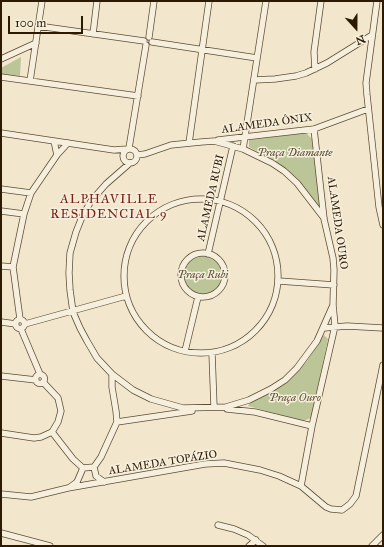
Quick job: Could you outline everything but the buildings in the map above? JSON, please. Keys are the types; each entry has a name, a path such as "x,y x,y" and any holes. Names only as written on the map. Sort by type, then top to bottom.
{"street":[{"path":"30,81 42,1"},
{"path":"93,34 98,1"},
{"path":"38,26 93,34 150,45 154,1"},
{"path":"190,143 209,1"},
{"path":"243,149 266,1"},
{"path":"315,70 314,52 321,1"},
{"path":"377,1 366,83 379,207 383,225"},
{"path":"254,80 296,76 315,70 372,34"},
{"path":"151,40 257,58"},
{"path":"117,174 124,152 128,149 138,96 145,43"},
{"path":"1,59 36,44"},
{"path":"1,77 138,96"},
{"name":"ALAMEDA ÔNIX","path":"136,158 171,145 314,129 368,109"},
{"name":"ALAMEDA OURO","path":"301,486 312,426 335,326 333,258 324,219 314,129"},
{"path":"1,133 114,150 128,149 136,151 136,158 106,184 91,201 82,216 70,253 69,273 73,312 80,328 97,358 112,374 133,390 151,399 183,408 226,407 249,400 285,380 308,355 324,328 334,305"},
{"path":"54,141 57,155"},
{"path":"214,141 243,149 272,163 284,171 297,183 324,219"},
{"path":"68,143 57,155 31,193 24,214 14,267 18,328 126,296"},
{"name":"ALAMEDA RUBI","path":"208,254 233,146"},
{"path":"114,150 130,163"},
{"path":"1,189 31,193"},
{"path":"200,198 220,200 237,208 248,216 260,227 267,237 274,252 278,268 279,281 276,298 271,309 254,333 243,341 228,349 212,353 185,351 171,346 152,336 137,318 126,296 124,285 124,268 128,253 143,225 166,208 182,201 200,198"},
{"path":"1,211 24,214"},
{"path":"202,253 215,256 224,267 224,281 217,293 210,296 198,297 191,294 182,285 180,273 182,266 190,257 202,253"},
{"path":"1,266 14,267"},
{"path":"279,281 334,285"},
{"path":"185,351 198,297"},
{"path":"1,322 18,322"},
{"path":"23,326 40,374 44,376 43,382"},
{"path":"324,328 335,326 383,328"},
{"path":"212,353 214,407"},
{"name":"ALAMEDA TOPÁZIO","path":"1,494 31,497 68,488 77,484 93,484 205,464 224,463 260,470 301,486 331,510 342,510 350,504 356,496 383,365"},
{"path":"36,380 36,376 40,374"},
{"path":"93,484 96,476 94,467 106,449 117,422 112,388 112,374"},
{"path":"1,376 36,380 39,383 43,382 58,398 61,411 58,422 52,432 41,437 34,438 1,433"},
{"path":"170,414 171,404"},
{"path":"117,422 214,407 255,412 312,426"},
{"path":"52,432 73,459 83,468 94,467"},
{"path":"77,484 83,468"},
{"path":"96,476 104,482"},
{"path":"218,525 234,529 256,540 263,546"},
{"path":"1,533 50,546"},
{"path":"374,546 383,535"},
{"path":"249,546 256,540"}],"green space":[{"path":"21,57 20,76 1,74 1,68"},
{"name":"Praça Diamante","path":"306,133 312,139 321,211 299,182 287,170 268,157 249,147 249,140"},
{"name":"Praça Rubi","path":"198,254 206,254 214,257 220,263 223,275 220,287 214,293 206,296 198,296 190,293 184,287 181,279 181,271 184,263 190,257"},
{"name":"Praça Ouro","path":"324,335 328,339 311,418 303,421 248,406 251,401 292,377 307,361"}],"district":[{"name":"ALPHAVILLE RESIDENCIAL 9","path":"109,208"}]}
